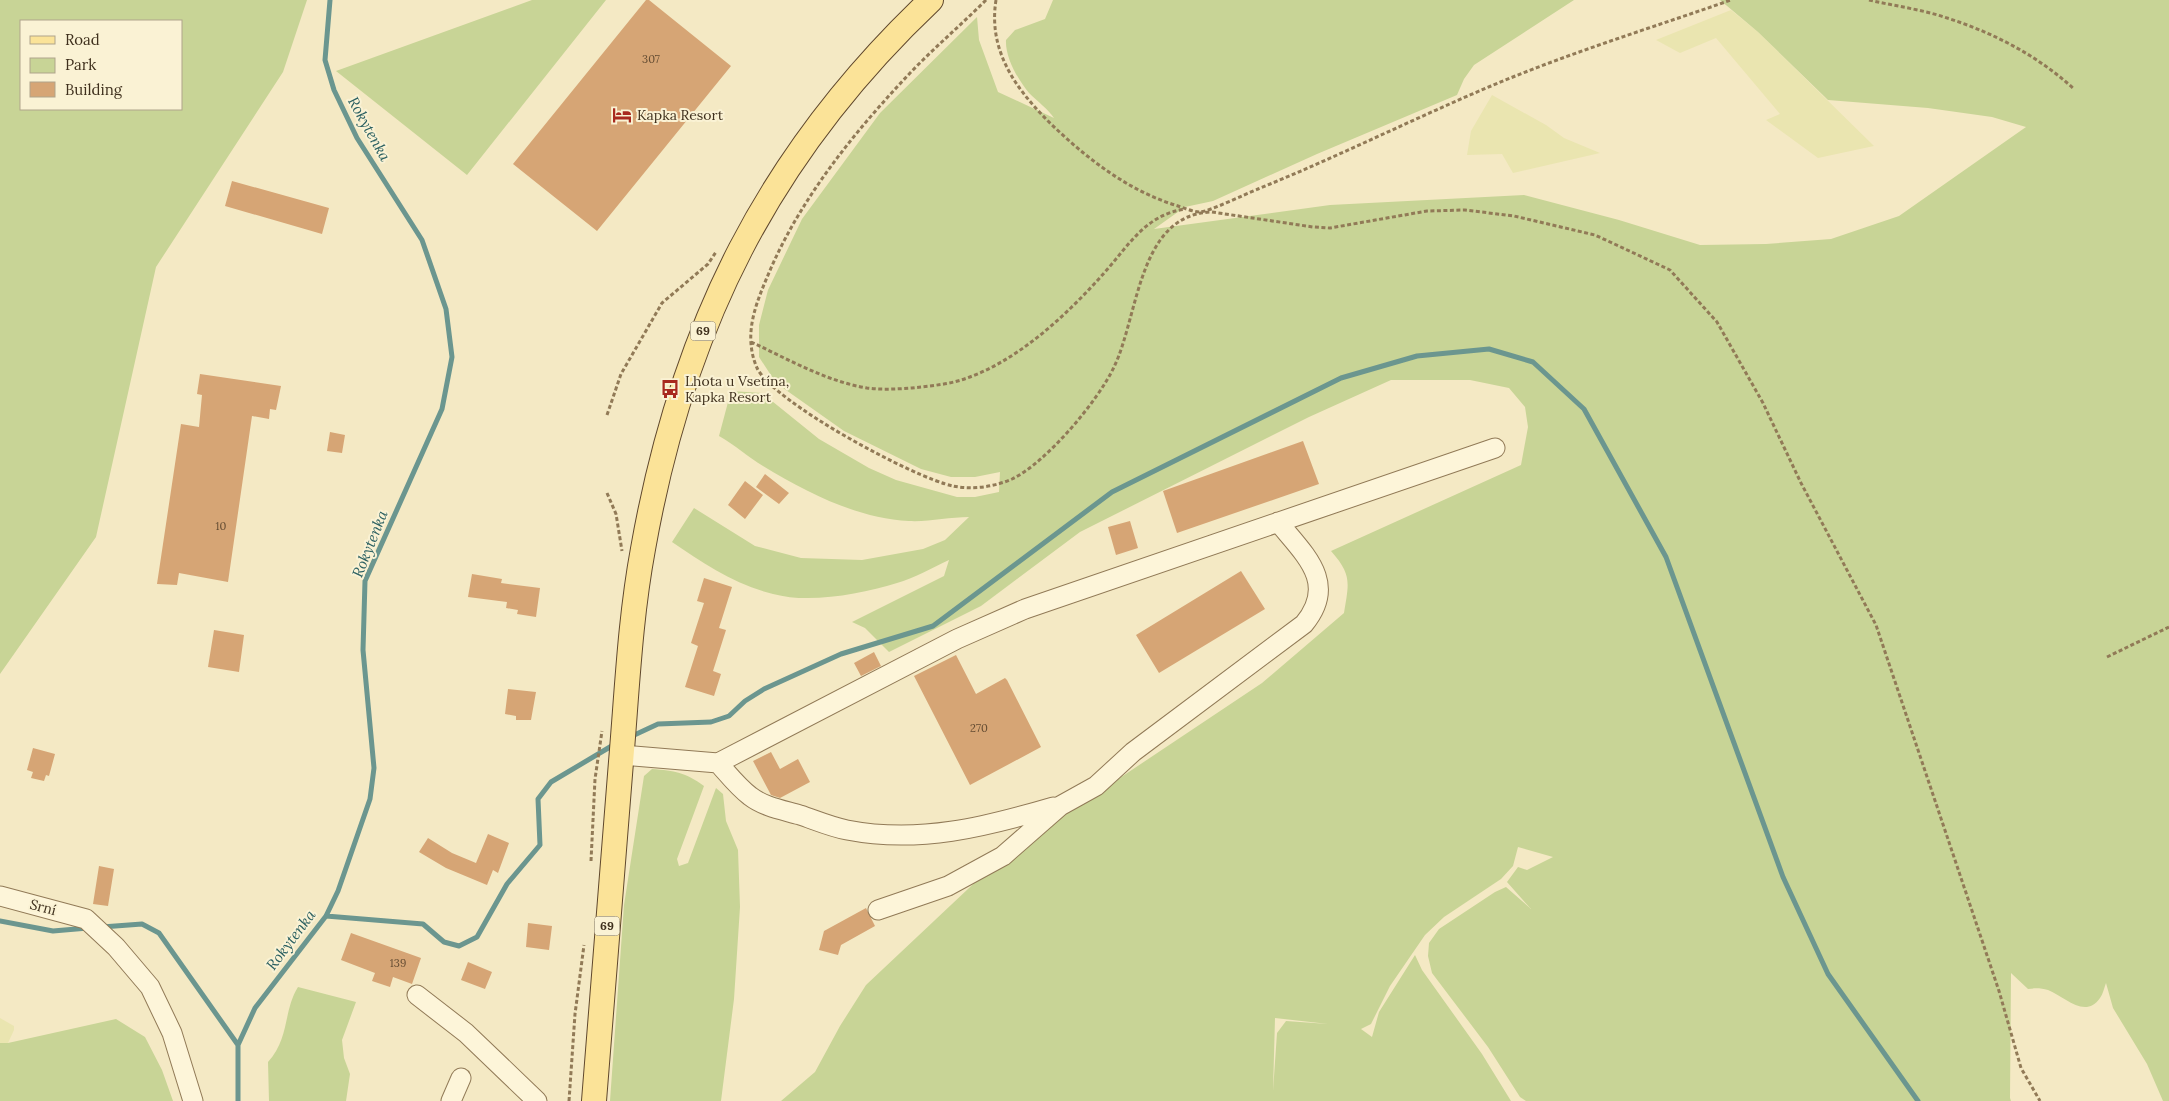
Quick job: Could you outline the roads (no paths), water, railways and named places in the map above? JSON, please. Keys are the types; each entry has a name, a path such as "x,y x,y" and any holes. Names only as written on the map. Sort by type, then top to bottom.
{"main road":[{"name":"69","path":"594,1101 631,637 643,551 656,485 686,376 704,327 745,239 770,194 809,136 866,65 931,0"}],"street":[{"path":"622,753 718,763 957,638 1025,609 1494,448"},
{"path":"878,910 948,886 989,866 1004,856 1060,806 1096,786 1133,752 1297,629 1314,612 1319,592 1316,573 1303,553 1278,522"},
{"path":"718,763 751,797 768,806 847,830 926,835 958,832 984,827 1060,806"},
{"name":"Srní","path":"0,896 86,919 116,947 150,987 172,1033 192,1101"},
{"path":"417,995 466,1033 537,1101"},
{"path":"451,1101 461,1078"}],"waterway":[{"name":"Rokytenka","path":"238,1101 238,1045 255,1008 326,916 338,891 370,799 374,768 363,650 365,581 442,409 452,357 446,309 422,240 357,138 334,90 325,60 330,0"},
{"path":"630,737 658,724 711,722 729,716 745,701 764,689 841,654 933,626 1112,492 1341,378 1417,356 1489,349 1533,362 1584,409 1666,557 1783,877 1828,974 1918,1101"},
{"path":"326,916 423,924 444,942 459,946 477,937 507,884 540,845 538,799 551,782 615,744"},
{"path":"0,921 53,931 88,928"},
{"path":"102,927 142,924 159,933 238,1045"}],"place":[{"name":"Kapka Resort","path":"622,115"},
{"name":"Lhota u Vsetína, Kapka Resort","path":"670,389"}]}
